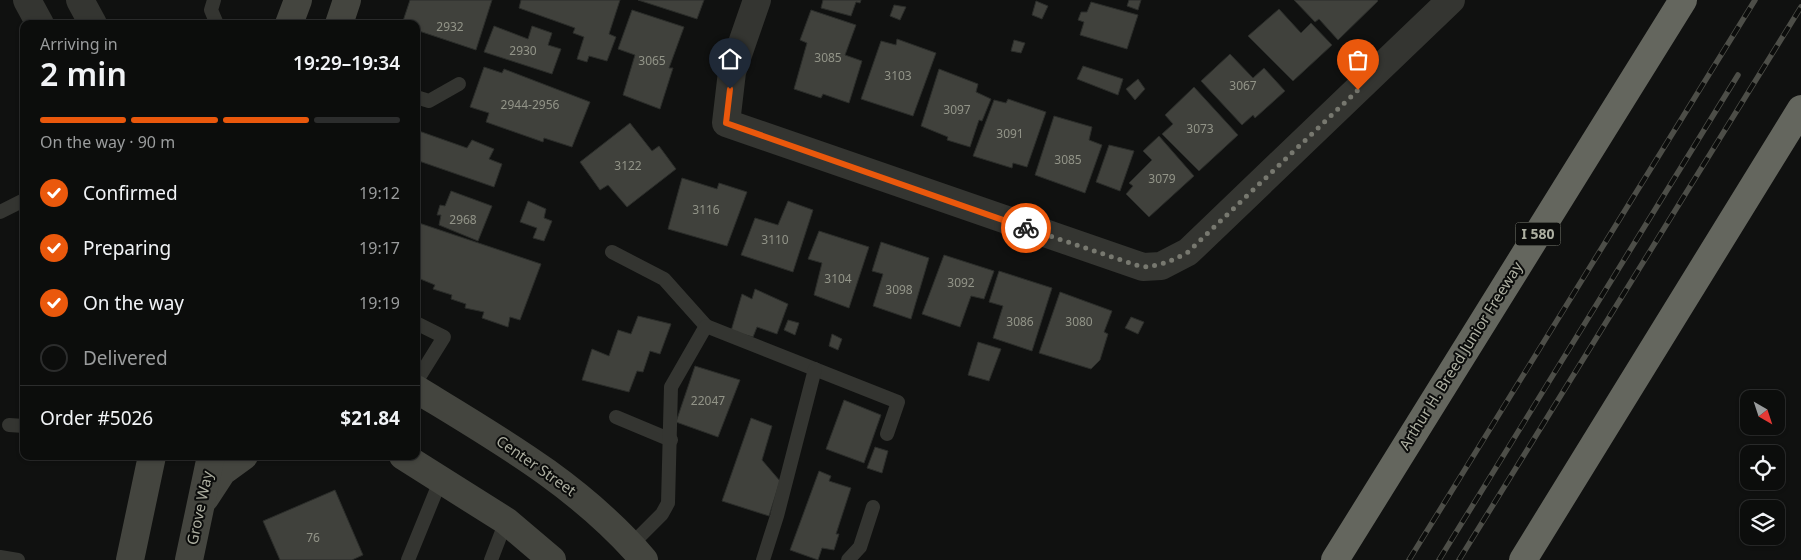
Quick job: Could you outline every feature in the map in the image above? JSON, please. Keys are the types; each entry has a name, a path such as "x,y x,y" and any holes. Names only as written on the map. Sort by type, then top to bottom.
{"highway":[{"name":"Arthur H. Breed Junior Freeway","path":"1335,560 1683,0"},
{"path":"1523,560 1801,109"}],"main road":[{"path":"290,20 298,0"},
{"path":"340,20 347,0"},
{"name":"Center Street","path":"420,391 541,467 586,502 637,552"},
{"path":"130,560 151,460"},
{"name":"Grove Way","path":"189,560 210,460"},
{"path":"199,507 222,472 238,460"},
{"path":"401,460 421,467 506,521 552,560"}],"street":[{"path":"27,0 38,20"},
{"path":"80,0 90,20"},
{"path":"756,0 732,72 726,123 1142,267 1161,266 1188,252 1442,3"}],"lane":[{"path":"214,0 211,10 215,20"},
{"path":"420,98 429,101 459,84"},
{"path":"0,212 20,202"},
{"path":"612,252 664,279 706,326 898,402 887,434"},
{"path":"420,325 444,337 420,376"},
{"path":"637,552 668,503 672,387 706,326"},
{"path":"763,560 777,516 815,368"},
{"path":"616,417 671,440"},
{"path":"10,425 20,426"},
{"path":"408,560 421,467"},
{"path":"848,560 860,548 873,507"},
{"path":"492,560 506,521"},
{"path":"0,557 18,560"}],"building":[{"path":"410,0 492,0 476,50 420,31 420,20 403,20"},
{"path":"521,0 620,0 609,34 616,37 607,61 589,56 587,62 577,59 584,37 573,33 575,28 519,8"},
{"path":"638,0 704,0 697,19"},
{"path":"823,0 861,0 860,3 856,2 851,16 821,8"},
{"path":"1129,0 1141,0 1138,10 1127,6"},
{"path":"1294,0 1378,1 1338,40 1319,19 1315,22"},
{"path":"1036,1 1048,6 1042,19 1032,15"},
{"path":"1091,2 1138,15 1127,49 1080,35 1084,22 1078,20 1081,12 1087,12"},
{"path":"894,5 906,7 900,20 890,16"},
{"path":"1279,9 1301,33 1311,23 1332,45 1293,81 1248,36"},
{"path":"632,10 684,27 669,68 673,68 660,109 623,95 635,55 618,49"},
{"path":"811,10 856,25 845,55 862,61 849,103 823,94 821,98 794,89 807,43 800,40"},
{"path":"494,26 528,39 532,26 552,33 548,45 561,49 552,74 484,52"},
{"path":"897,39 936,53 913,116 861,99 881,41 896,45"},
{"path":"1014,40 1025,43 1021,53 1011,51"},
{"path":"1230,54 1253,78 1264,68 1285,91 1255,118 1253,115 1242,125 1201,81"},
{"path":"1083,66 1123,79 1118,95 1077,79"},
{"path":"484,67 502,73 504,69 590,102 572,147 544,138 543,142 486,122 489,113 470,107"},
{"path":"939,69 978,84 976,92 991,99 982,121 979,120 970,147 947,140 948,137 921,126"},
{"path":"1138,79 1145,89 1135,100 1126,89"},
{"path":"1194,87 1238,135 1199,171 1162,134 1173,124 1165,115"},
{"path":"1008,99 1046,112 1027,167 1013,163 1012,168 973,156 994,100 1006,103"},
{"path":"1054,116 1092,127 1089,140 1102,145 1085,193 1035,175"},
{"path":"630,123 652,151 659,146 676,169 627,207 608,185 600,190 580,162"},
{"path":"420,131 467,148 472,140 494,149 489,159 502,164 494,187 420,161"},
{"path":"1159,136 1194,176 1149,217 1126,194 1133,186 1129,183 1152,160 1143,151"},
{"path":"1109,145 1134,151 1120,191 1096,182"},
{"path":"682,178 717,189 719,183 747,192 727,246 668,229"},
{"path":"451,191 492,206 478,241 439,225 441,215 437,215 440,205 445,206"},
{"path":"528,201 546,209 544,218 552,221 544,241 533,238 537,228 520,222"},
{"path":"788,201 813,210 793,272 741,255 755,218 778,225"},
{"path":"420,223 541,264 520,320 510,317 508,327 482,318 484,312 465,308 466,304 451,299 452,295 433,289 435,285 420,279"},
{"path":"819,231 869,247 849,308 814,295 822,263 808,259"},
{"path":"881,242 929,258 911,319 873,306 883,274 872,271"},
{"path":"944,255 994,271 984,299 971,296 960,327 922,314"},
{"path":"999,271 1052,288 1032,351 993,338 1003,306 989,302"},
{"path":"755,289 788,304 777,334 757,327 753,337 731,331 742,294 752,299"},
{"path":"1060,292 1112,311 1104,332 1108,334 1100,360 1091,369 1039,353"},
{"path":"638,316 671,324 660,354 650,351 643,372 637,371 629,392 582,380 592,349 609,356 618,330 631,334"},
{"path":"1131,317 1144,322 1138,334 1125,328"},
{"path":"788,320 799,323 795,335 784,330"},
{"path":"832,334 842,339 838,350 829,346"},
{"path":"978,342 1001,349 989,381 968,375"},
{"path":"695,366 740,380 718,437 676,422"},
{"path":"844,400 881,415 864,463 826,449"},
{"path":"751,418 772,426 762,460 780,481 769,516 722,501"},
{"path":"875,447 888,451 882,473 867,468"},
{"path":"819,471 831,476 829,481 851,488 836,534 839,534 834,550 822,548 818,560 790,550"},
{"path":"335,490 363,555 352,560 280,560 263,521"}],"railway":[{"path":"1409,560 1755,0"},
{"path":"1459,560 1801,7"},
{"path":"1439,560 1738,75"}],"way so far":[{"path":"1026,228 1142,267 1161,266 1188,252 1358,90"}],"route":[{"path":"730,89 726,123 1026,228"}]}
